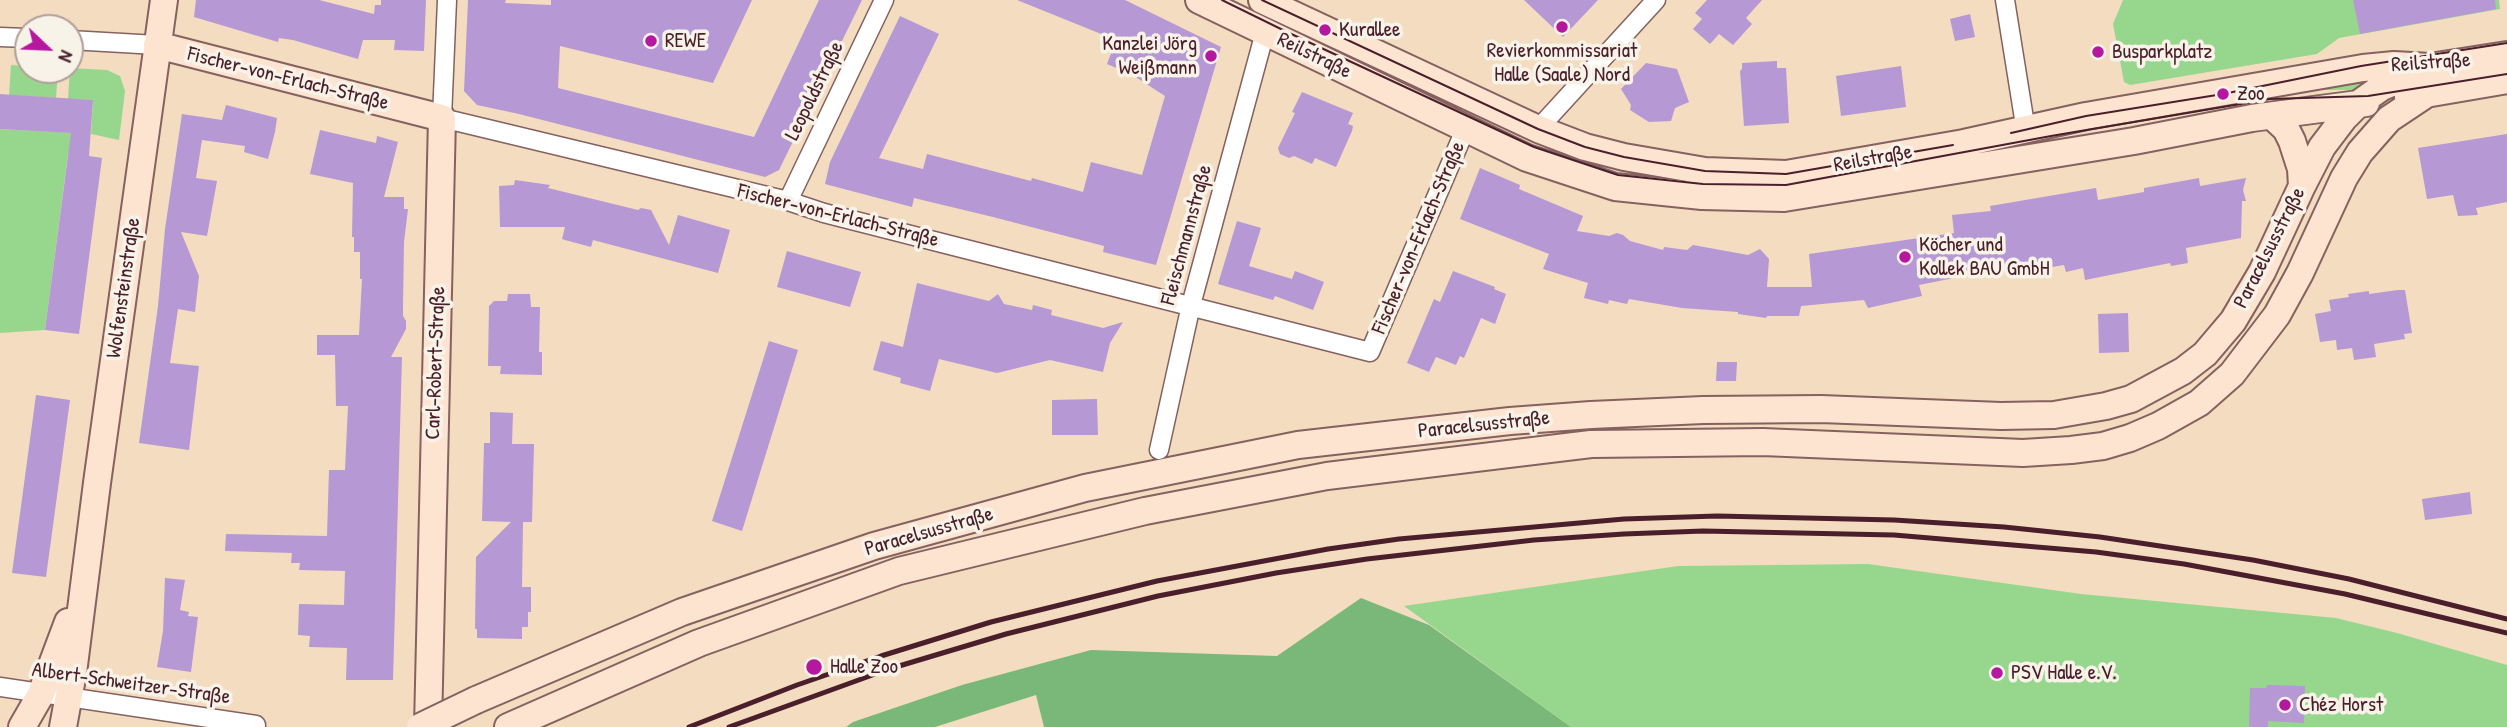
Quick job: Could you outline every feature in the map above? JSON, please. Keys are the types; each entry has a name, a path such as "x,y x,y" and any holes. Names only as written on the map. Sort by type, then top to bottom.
{"main road":[{"name":"Wolfensteinstraße","path":"63,727 164,0"},
{"name":"Reilstraße","path":"1199,0 1527,158 1615,187 1702,196 1784,198 2272,116 2507,80"},
{"name":"Reilstraße","path":"1265,32 1265,0 1538,129 1585,146 1664,166 1705,171 1786,174 2026,131 2086,116 2363,68 2395,65 2430,67 2507,55"},
{"name":"Fischer-von-Erlach-Straße","path":"157,45 442,118"},
{"name":"Paracelsusstraße","path":"420,727 475,700 682,612 874,547 1085,488 1298,445 1564,417 1703,410 2054,415 2131,399 2183,372 2219,339 2262,272 2322,147 2358,104 2397,79 2430,67"},
{"name":"Paracelsusstraße","path":"508,727 699,643 899,571 1182,503 1327,476 1591,444 1763,442 2023,453 2103,446 2130,438 2199,403 2232,374 2277,315 2301,273 2344,178 2360,152 2389,119 2425,94"},
{"path":"2272,116 2286,130 2292,141 2301,169 2302,186"},
{"name":"Carl-Robert-Straße","path":"428,727 442,118"},
{"name":"Wolfensteinstraße","path":"22,727 41,694 84,577"}],"street":[{"name":"Carl-Robert-Straße","path":"442,118 447,0"},
{"name":"Leopoldstraße","path":"788,201 884,0"},
{"path":"1538,129 1656,0"},
{"path":"2007,6 2026,131"},
{"name":"Fleischmannstraße","path":"1159,450 1191,305 1265,32"},
{"name":"Fischer-von-Erlach-Straße","path":"84,41 157,45"},
{"name":"Fischer-von-Erlach-Straße","path":"442,118 788,201 824,213 1370,352 1465,130"},
{"name":"Albert-Schweitzer-Straße","path":"0,687 256,725"}],"green space":[{"path":"2123,0 2499,0 2500,9 2339,38 2317,54 2130,85 2124,82 2113,24"},
{"path":"11,65 14,65 14,84 57,84 56,98 9,95"},
{"path":"2389,68 2355,90 2320,90 2320,83"},
{"path":"84,69 107,70 120,76 125,91 119,140 91,134 93,100 68,99 69,84 84,84"},
{"path":"0,129 75,133 68,154 45,330 0,333"},
{"name":"PSV Halle e.V.","path":"1868,564 2081,594 2336,618 2397,633 2507,665 2507,727 1571,727 1404,606 1678,566"},
{"path":"1361,598 1429,625 1571,727 1044,727 1036,695 935,727 846,727 853,722 962,685 1091,650 1277,656"}],"building":[{"path":"196,0 319,0 374,14 375,5 381,5 381,0 426,0 424,51 394,50 395,40 363,40 358,59 293,40 279,38 278,42 194,17"},
{"path":"468,0 506,0 505,3 551,5 551,0 752,0 713,83 560,46 558,88 754,137 819,0 862,0 779,170 765,177 477,105 464,91"},
{"path":"1017,0 1125,0 1221,47 1156,265 1103,252 1104,246 993,217 914,198 912,207 825,184 830,162 900,16 939,34 879,158 923,169 927,154 1083,192 1091,162 1142,175 1165,96 1131,74 1107,64 1116,40"},
{"name":"Revierkommissariat Halle (Saale) Nord","path":"1524,0 1598,0 1563,37"},
{"path":"1707,0 1762,0 1746,18 1752,24 1733,45 1719,34 1710,44 1693,29 1702,19 1695,13"},
{"path":"2353,0 2495,0 2496,9 2360,34"},
{"path":"1970,14 1975,37 1955,41 1950,19"},
{"path":"1777,61 1777,68 1786,68 1789,123 1744,126 1740,71 1742,63"},
{"path":"1646,63 1677,69 1689,102 1675,108 1671,121 1649,122 1630,110 1631,105 1621,89"},
{"path":"1901,66 1906,107 1841,116 1836,76"},
{"path":"1302,92 1353,113 1348,124 1353,126 1352,131 1336,167 1315,158 1312,164 1294,156 1289,158 1280,154 1278,148"},
{"path":"0,94 93,100 89,156 102,158 79,334 45,330 71,133 0,129"},
{"path":"226,105 277,118 275,132 268,159 244,152 245,146 202,140 196,178 217,181 207,236 181,232 199,276 195,312 178,309 170,363 199,366 189,450 139,443 182,114 222,120"},
{"path":"320,130 376,143 377,136 398,142 384,197 404,197 404,209 408,209 404,242 403,316 406,329 391,357 402,357 393,680 346,680 347,648 309,647 310,636 298,635 299,604 344,605 345,571 299,570 300,563 291,563 292,553 225,551 226,534 327,536 329,470 345,470 348,406 336,406 335,355 317,355 317,335 359,335 362,279 360,252 354,252 352,237 353,183 310,174"},
{"path":"2507,134 2507,202 2476,208 2478,215 2458,216 2453,195 2427,199 2418,148"},
{"path":"1480,168 1520,185 1519,189 1583,216 1577,231 1609,236 1617,233 1630,241 1663,250 1664,247 1687,250 1693,245 1748,255 1760,249 1769,259 1767,287 1812,287 1809,254 1954,233 1952,215 1991,211 1990,206 2096,188 2098,200 2199,178 2200,186 2246,178 2243,190 2246,201 2242,201 2241,238 2186,248 2188,263 2171,266 2170,263 2085,280 2083,268 2066,272 2064,265 2016,273 2014,262 1953,273 1954,278 1919,285 1922,296 1868,308 1864,300 1801,306 1799,316 1766,318 1629,299 1627,304 1609,300 1608,304 1584,298 1588,283 1543,269 1549,254 1460,219"},
{"path":"515,180 550,185 548,188 638,210 651,210 669,245 678,215 730,230 718,273 593,240 591,247 565,240 562,239 565,227 500,227 499,186 514,185"},
{"path":"1237,221 1261,228 1249,266 1292,279 1295,271 1324,282 1313,310 1275,296 1273,300 1218,284"},
{"path":"787,251 861,272 850,307 777,287"},
{"path":"1453,271 1506,294 1495,324 1481,318 1464,358 1460,356 1456,365 1436,357 1429,372 1407,363 1434,299 1440,302"},
{"path":"917,283 989,301 998,294 1004,304 1032,310 1033,305 1052,310 1051,315 1103,328 1123,322 1110,343 1103,372 1050,360 997,373 939,359 930,391 900,383 901,378 873,370 881,341 903,347"},
{"path":"2405,290 2412,333 2404,334 2405,339 2374,344 2376,357 2354,360 2352,348 2337,350 2336,340 2320,342 2315,314 2331,311 2329,300 2349,297 2348,294"},
{"path":"508,294 530,294 531,307 540,307 539,352 542,352 542,375 500,374 501,366 488,366 489,306 494,301 507,301"},
{"path":"2128,313 2129,352 2099,353 2098,314"},
{"path":"769,341 798,350 742,531 712,521"},
{"path":"1717,362 1737,362 1736,381 1716,381"},
{"path":"36,395 70,400 46,577 12,573"},
{"path":"1097,399 1098,435 1052,435 1052,400"},
{"path":"490,412 513,413 512,444 534,444 532,522 523,522 522,587 531,587 531,612 528,612 528,627 522,627 522,639 477,638 475,629 476,557 511,522 482,521 484,443 490,443"},
{"path":"2470,492 2472,514 2425,520 2422,499"},
{"path":"165,578 185,580 180,610 189,612 188,616 198,617 191,672 157,667 163,631"},
{"name":"Chéz Horst","path":"2267,685 2305,686 2304,723 2268,721 2268,727 2249,727 2250,688 2266,688"}],"tram line":[{"path":"1222,0 1534,147 1618,175 1703,184 1786,185 2270,99 2368,96 2507,74"},
{"path":"1262,0 1538,129 1585,147 1624,157 1705,171 1786,174 1953,145"},
{"path":"2011,133 2086,116 2223,94 2361,66 2507,43"}],"railway":[{"path":"689,727 881,656 991,622 1157,581 1328,549 1399,539 1624,519 1717,516 1894,520 2100,537 2253,560 2349,579 2507,619"},
{"path":"729,727 889,669 1006,634 1158,596 1367,559 1534,540 1624,534 1703,531 1894,535 2096,552 2184,564 2345,594 2507,633"}],"place":[{"name":"Revierkommissariat Halle (Saale) Nord","path":"1562,27"},
{"name":"Kurallee","path":"1325,30"},
{"name":"REWE","path":"651,41"},
{"name":"Busparkplatz","path":"2098,52"},
{"name":"Kanzlei Jörg Weißmann","path":"1211,56"},
{"name":"Zoo","path":"2223,94"},
{"name":"Köcher und Kollek BAU GmbH","path":"1905,257"},
{"name":"Halle Zoo","path":"814,667"},
{"name":"PSV Halle e.V.","path":"1997,673"},
{"name":"Chéz Horst","path":"2285,705"}]}
